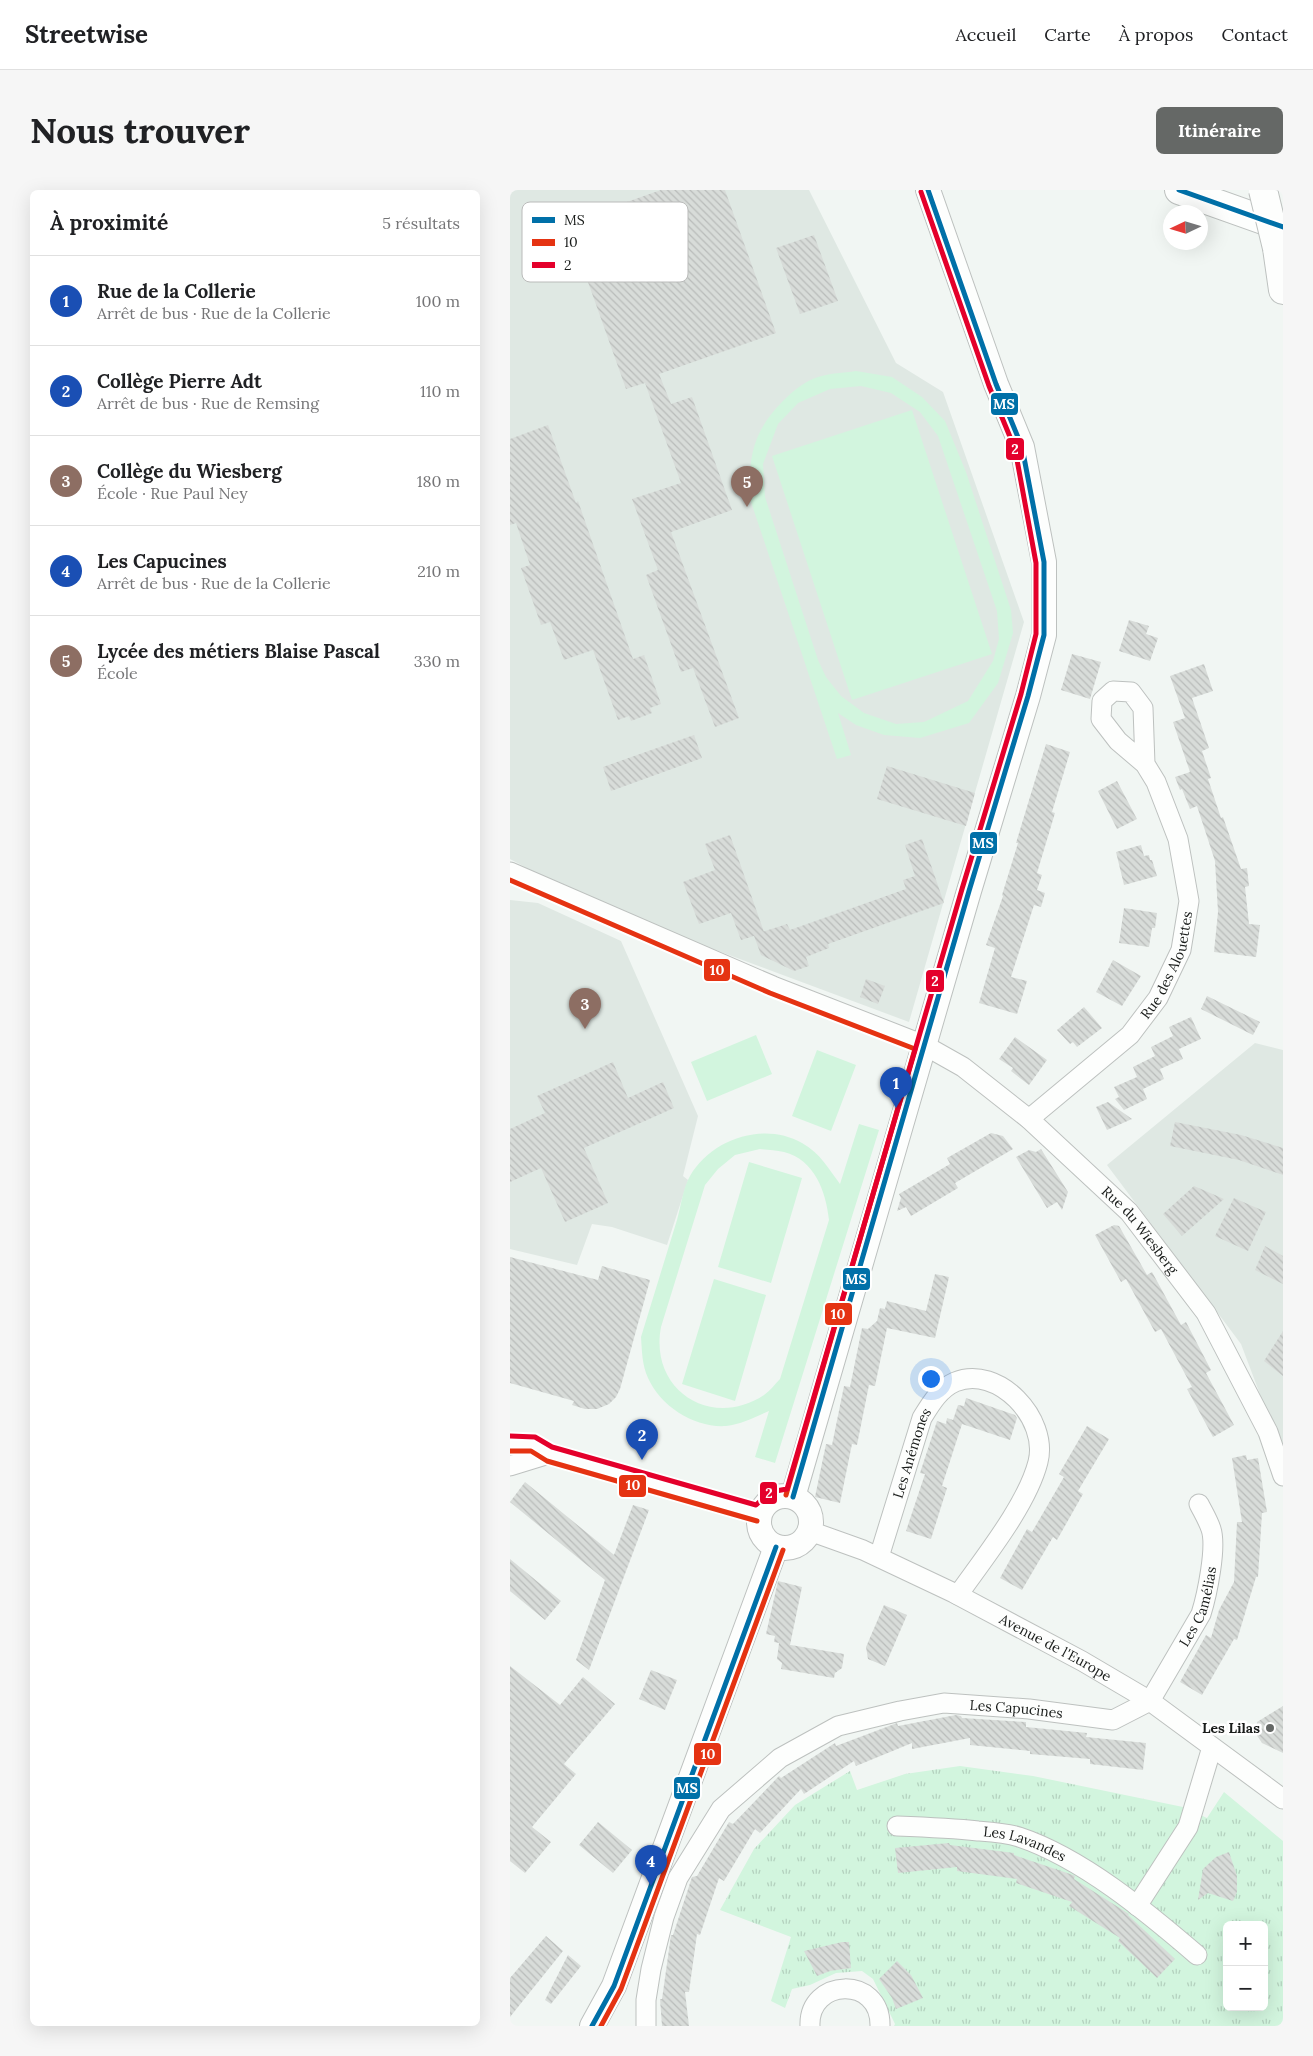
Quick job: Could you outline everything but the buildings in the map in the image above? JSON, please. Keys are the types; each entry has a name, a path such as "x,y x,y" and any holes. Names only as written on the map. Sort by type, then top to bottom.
{"highway":[{"path":"1179,190 1281,260"},
{"path":"1264,190 1281,260"},
{"path":"1272,190 1281,260"}],"street":[{"path":"793,1497 1028,696 1044,635 1044,571 1035,507 1022,447 996,384 928,190"},
{"name":"Rue des Alouettes","path":"1029,1119 1130,1035 1158,998 1181,950 1189,902 1178,839 1156,782 1145,764"},
{"name":"Rue du Wiesberg","path":"510,872 773,986 924,1046 963,1067 1029,1119 1129,1212 1206,1313 1268,1432 1283,1476"},
{"name":"Les Anémones","path":"879,1557 922,1418 934,1398 955,1382 980,1378 1007,1390 1027,1409 1037,1434 1038,1460 1025,1496 958,1595"},
{"path":"510,1443 533,1444 549,1454 759,1514"},
{"path":"510,1466 549,1454"},
{"path":"781,1496 793,1497 802,1502 808,1510 811,1520 810,1531 804,1541 796,1546 786,1549 776,1547 766,1542 761,1534 758,1524 759,1514 764,1506 773,1498 781,1496"},
{"name":"Les Camélias","path":"1150,1702 1201,1614 1204,1604 1213,1547 1211,1530 1199,1504"},
{"name":"Avenue de l'Europe","path":"810,1531 879,1557 958,1595 1082,1661 1150,1702 1283,1798"},
{"path":"592,2026 614,1986 776,1547"},
{"name":"Les Capucines","path":"646,2026 646,2000 651,1969 664,1917 678,1878 721,1809 780,1758 838,1726 900,1711 944,1703 1029,1708 1113,1720 1150,1702"},
{"path":"1137,1906 1188,1827 1212,1747"},
{"name":"Les Lavandes","path":"897,1826 1002,1833 1020,1837 1079,1864 1137,1906 1197,1955"},
{"path":"810,2026 814,2006 824,1995 838,1988 861,1991 874,2002 880,2014 880,2026"}],"shaded area":[{"path":"510,190 809,190 896,363 943,392 1024,622 909,1022 600,907 510,859"},
{"path":"510,900 538,903 621,941 698,1116 683,1176 688,1180 667,1245 612,1227 592,1224 577,1265 510,1249"},
{"path":"1255,1043 1283,1050 1283,1455 1241,1344 1107,1165"}],"green space":[{"path":"856,371 892,377 922,397 945,421 966,472 1011,610 1013,633 998,683 969,723 920,738 884,735 856,725 838,713 851,755 837,759 750,499 750,470 759,434 773,412 787,397 813,379","holes":["861,386 891,393 920,412 938,436 997,611 999,639 993,661 968,701 924,722 896,724 864,713 841,696 826,677 818,660 765,497 763,464 778,424 798,403 830,389"]},
{"path":"912,410 992,654 852,700 772,456"},
{"path":"756,1035 772,1074 707,1101 691,1062"},
{"path":"817,1050 856,1065 831,1131 792,1116"},
{"path":"859,1124 879,1130 775,1463 755,1457 769,1411 743,1422 726,1426 714,1426 680,1414 661,1398 648,1378 643,1363 641,1337 686,1186 699,1163 711,1152 725,1143 755,1134 787,1137 809,1147 824,1162 840,1184","holes":["760,1149 781,1151 795,1156 804,1162 817,1178 822,1188 829,1220 780,1379 764,1395 744,1405 724,1408 705,1405 688,1398 674,1385 665,1369 660,1349 661,1327 705,1185 718,1169 735,1155"]},
{"path":"749,1162 802,1178 771,1283 718,1267"},
{"path":"714,1279 766,1295 735,1401 682,1384"},
{"path":"960,1766 1033,1776 1183,1807 1207,1818 1224,1792 1283,1841 1283,2026 894,2026 895,2024 873,1979 862,1971 836,1973 810,1985 792,1989 785,2008 771,2001 791,1937 720,1910 754,1849 795,1805 850,1771 857,1790 905,1774"}],"transit line":[{"name":"MS","path":"793,1497 969,891 1028,696 1044,635 1044,562 1022,447 996,384 928,190"},
{"name":"MS","path":"1179,190 1283,227"},
{"name":"2","path":"510,1436 535,1437 552,1447 756,1505 770,1492 787,1489 962,889 1021,694 1036,634 1036,563 1015,449 989,386 921,192"},
{"name":"10","path":"510,880 770,993 915,1049 786,1495"},
{"name":"10","path":"510,1451 531,1451 547,1461 757,1521"},
{"name":"MS","path":"592,2026 614,1986 776,1547"},
{"name":"10","path":"601,2026 621,1989 783,1550"}],"place":[{"name":"Lycée des métiers Blaise Pascal","path":"747,507"},
{"name":"Collège du Wiesberg","path":"585,1029"},
{"name":"Rue de la Collerie","path":"896,1108"},
{"name":"Collège Pierre Adt","path":"642,1460"},
{"name":"Les Lilas","path":"1270,1728"},
{"name":"Les Capucines","path":"651,1886"}]}
